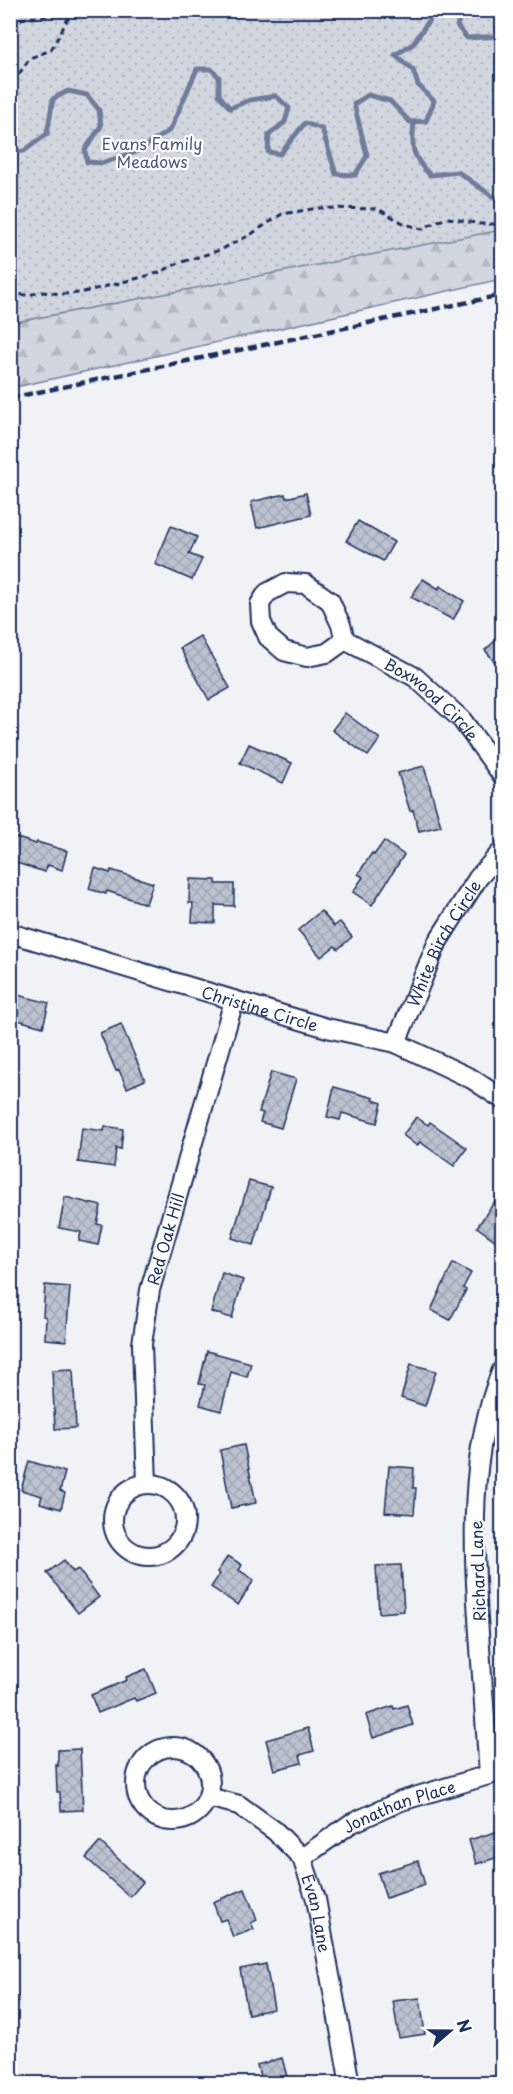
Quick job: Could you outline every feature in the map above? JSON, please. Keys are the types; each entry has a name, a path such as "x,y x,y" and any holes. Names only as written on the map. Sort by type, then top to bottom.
{"street":[{"path":"285,583 306,584 330,601 345,640 327,653 307,657 284,651 268,638 261,621 260,604 267,593 285,583"},
{"name":"Boxwood Circle","path":"345,640 415,677 462,720 502,775"},
{"name":"White Birch Circle","path":"396,1043 438,941 478,878 502,850"},
{"name":"Christine Circle","path":"10,933 327,1028 396,1043 472,1078 502,1099"},
{"name":"Red Oak Hill","path":"147,1484 142,1344 150,1290 234,1001"},
{"name":"Richard Lane","path":"496,1773 475,1565 474,1507 480,1457 493,1394 502,1370"},
{"path":"147,1484 163,1487 173,1493 182,1507 185,1524 182,1534 171,1548 148,1556 137,1554 125,1546 115,1533 113,1521 116,1505 122,1496 136,1486 147,1484"},
{"path":"167,1747 180,1747 192,1752 202,1760 208,1771 210,1784 208,1797 198,1811 183,1820 159,1819 149,1813 139,1798 136,1781 139,1769 145,1759 155,1751 167,1747"},
{"name":"Jonathan Place","path":"302,1858 350,1824 390,1806 496,1773"},
{"name":"Evan Lane","path":"208,1797 239,1805 275,1832 302,1858 316,1899 350,2084"}],"path":[{"path":"10,21 70,15 88,10"},
{"path":"10,80 20,74 30,58 51,50 70,15"},
{"path":"10,294 80,293 158,273 179,263 220,250 250,235 282,214 318,208 378,209 405,224 422,230 449,218 480,224 502,224"}],"green space":[{"name":"Evans Family Meadows","path":"11,10 502,11 502,230 11,323"},
{"name":"Evans Family Meadows","path":"10,11 502,11 502,279 11,388"}],"building":[{"path":"306,493 311,515 257,528 251,502 285,494 286,498"},
{"path":"358,521 394,542 383,561 346,541"},
{"path":"171,526 197,537 189,554 202,559 192,580 155,564"},
{"path":"423,579 439,589 440,586 464,601 453,620 411,597"},
{"path":"502,635 502,671 485,650"},
{"path":"200,636 230,688 209,700 180,648"},
{"path":"345,713 380,739 368,756 332,730"},
{"path":"249,744 292,763 283,783 240,763"},
{"path":"424,766 441,826 419,831 398,773"},
{"path":"14,837 67,851 62,870 48,865 45,872 10,861 10,850"},
{"path":"384,841 404,855 372,905 353,892 363,877 358,874 372,853 374,855"},
{"path":"95,868 110,873 111,870 153,883 146,904 107,891 106,894 89,889"},
{"path":"190,879 216,880 216,884 234,884 234,906 215,905 215,923 192,922 193,903 189,903"},
{"path":"321,911 334,926 340,922 352,937 338,949 335,946 321,957 298,930"},
{"path":"10,993 49,1003 43,1027 10,1018"},
{"path":"121,1024 145,1080 127,1088 119,1070 116,1071 100,1033"},
{"path":"271,1072 296,1079 281,1128 260,1122 263,1113 259,1112"},
{"path":"334,1087 374,1098 373,1100 382,1103 377,1123 342,1113 340,1120 327,1117"},
{"path":"416,1117 428,1125 430,1122 467,1148 454,1166 420,1142 417,1146 403,1135"},
{"path":"105,1126 123,1129 121,1149 116,1148 114,1167 78,1162 82,1128 104,1131"},
{"path":"249,1181 271,1187 254,1245 232,1238"},
{"path":"502,1191 502,1232 496,1241 477,1227"},
{"path":"65,1197 101,1206 97,1224 102,1225 98,1245 79,1241 81,1232 59,1228"},
{"path":"453,1263 471,1273 463,1288 466,1290 450,1320 431,1310"},
{"path":"222,1273 243,1280 232,1318 211,1312"},
{"path":"45,1285 70,1287 66,1341 45,1339 46,1317 43,1316"},
{"path":"207,1351 251,1363 247,1377 231,1372 221,1411 200,1405 205,1385 199,1384"},
{"path":"411,1364 436,1371 425,1406 401,1398"},
{"path":"73,1369 76,1428 55,1429 52,1370"},
{"path":"244,1445 256,1503 231,1508 220,1450"},
{"path":"29,1461 65,1472 60,1491 65,1493 61,1509 40,1503 42,1496 21,1490"},
{"path":"389,1466 414,1468 413,1488 416,1488 414,1514 385,1512"},
{"path":"228,1556 242,1565 239,1570 254,1580 238,1605 211,1587 220,1574 217,1572"},
{"path":"64,1560 73,1572 78,1569 99,1597 78,1613 47,1573"},
{"path":"401,1565 404,1611 379,1613 376,1566"},
{"path":"146,1669 156,1693 136,1701 134,1698 98,1713 91,1695 127,1680 126,1677"},
{"path":"407,1705 413,1725 373,1738 366,1715 393,1706 394,1709"},
{"path":"308,1728 314,1751 300,1755 302,1763 274,1770 266,1740"},
{"path":"80,1749 83,1810 61,1811 60,1792 57,1792 58,1750"},
{"path":"502,1830 502,1856 476,1864 469,1840"},
{"path":"100,1842 143,1882 130,1897 86,1858"},
{"path":"418,1861 425,1885 386,1898 378,1873"},
{"path":"245,1889 257,1920 251,1923 254,1929 233,1937 226,1919 220,1921 213,1902"},
{"path":"266,1964 274,2009 248,2014 240,1969"},
{"path":"420,1998 425,2034 399,2038 393,2001"},
{"path":"282,2058 289,2084 262,2084 257,2065"}],"waterway":[{"path":"10,152 24,151 47,134 53,99 68,91 87,95 99,110 101,126 85,150 87,162 102,163 136,152 170,130 197,69 211,69 219,77 219,95 230,108 250,100 276,96 289,108 285,122 269,135 268,152 280,154 305,123 322,129 336,174 355,175 367,156 354,104 368,95 390,101 410,122 426,121 434,101 418,85 413,70 395,55 413,44 436,10"},
{"path":"462,10 457,26 467,38 502,36"},
{"path":"414,122 414,151 419,163 430,175 458,172 502,203"}],"railway":[{"path":"10,398 502,295"}]}
